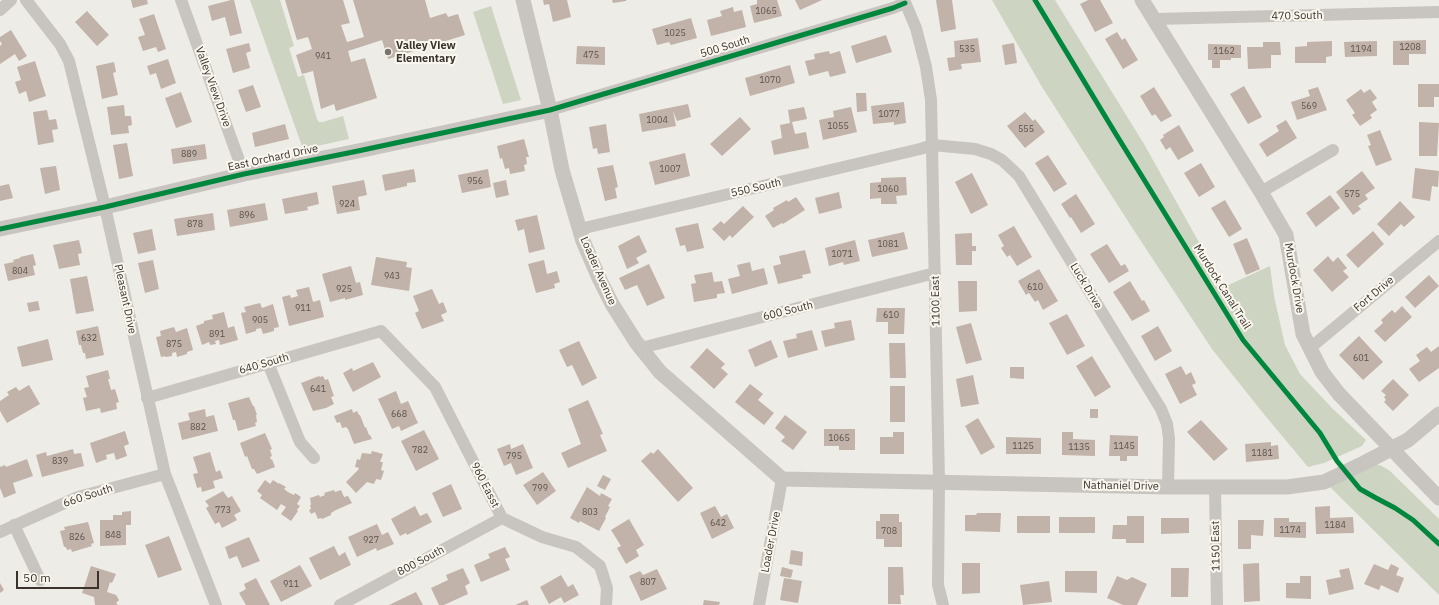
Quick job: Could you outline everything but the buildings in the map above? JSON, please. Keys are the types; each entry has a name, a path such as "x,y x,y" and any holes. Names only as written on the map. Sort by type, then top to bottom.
{"street":[{"path":"0,10 11,0"},
{"name":"Pleasant Drive","path":"26,0 60,44 68,61 105,207 165,474 216,605"},
{"name":"Valley View Drive","path":"181,0 244,174"},
{"name":"Loader Avenue","path":"523,0 550,110 562,170 583,240 605,291 630,333 660,372 782,479"},
{"name":"Murdock Drive","path":"1142,0 1286,235 1303,334 1322,372 1339,394 1439,498"},
{"name":"500 South","path":"550,110 893,8 904,1"},
{"name":"1100 East","path":"904,1 916,28 926,67 931,100 939,482 938,586 943,605"},
{"name":"470 South","path":"1155,19 1439,12"},
{"name":"East Orchard Drive","path":"0,229 105,207 244,174 550,110"},
{"name":"550 South","path":"580,229 913,151 933,145"},
{"name":"Luck Drive","path":"933,145 975,149 991,154 1002,160 1019,176 1161,409 1170,438 1168,487"},
{"path":"1261,192 1333,150"},
{"name":"Fort Drive","path":"1310,348 1439,241"},
{"name":"600 South","path":"641,348 935,273"},
{"name":"640 South","path":"147,398 381,331"},
{"name":"960 Easst","path":"381,331 435,387 502,518 542,537 576,547 600,566 608,588 606,605"},
{"path":"268,363 300,442 314,458"},
{"name":"Nathaniel Drive","path":"782,479 1287,488 1324,482 1364,464 1408,440 1439,414"},
{"name":"660 South","path":"0,532 78,497 165,474"},
{"name":"Loader Drive","path":"759,605 782,479"},
{"name":"1150 East","path":"1215,487 1217,605"},
{"name":"800 South","path":"340,605 502,518"},
{"path":"14,526 40,580"}],"green space":[{"path":"250,0 280,0 294,46 289,48 298,77 304,75 317,119 319,122 323,122 343,116 349,139 303,149"},
{"path":"992,0 1055,0 1144,144 1224,287 1270,266 1274,296 1285,345 1300,374 1332,408 1366,440 1362,446 1324,463 1308,467 1263,413 1212,349 1133,229 1042,87"},
{"path":"491,6 521,100 503,104 473,12"},
{"path":"1372,463 1382,466 1390,471 1439,519 1439,595 1328,485"}],"cycle path":[{"name":"Murdock Canal Trail","path":"1035,0 1243,340 1320,433 1337,461 1360,489 1395,508 1413,520 1439,544"},
{"path":"0,229 105,207 244,174 550,110 893,8 905,3"}],"place":[{"name":"Valley View Elementary","path":"388,52"}]}
